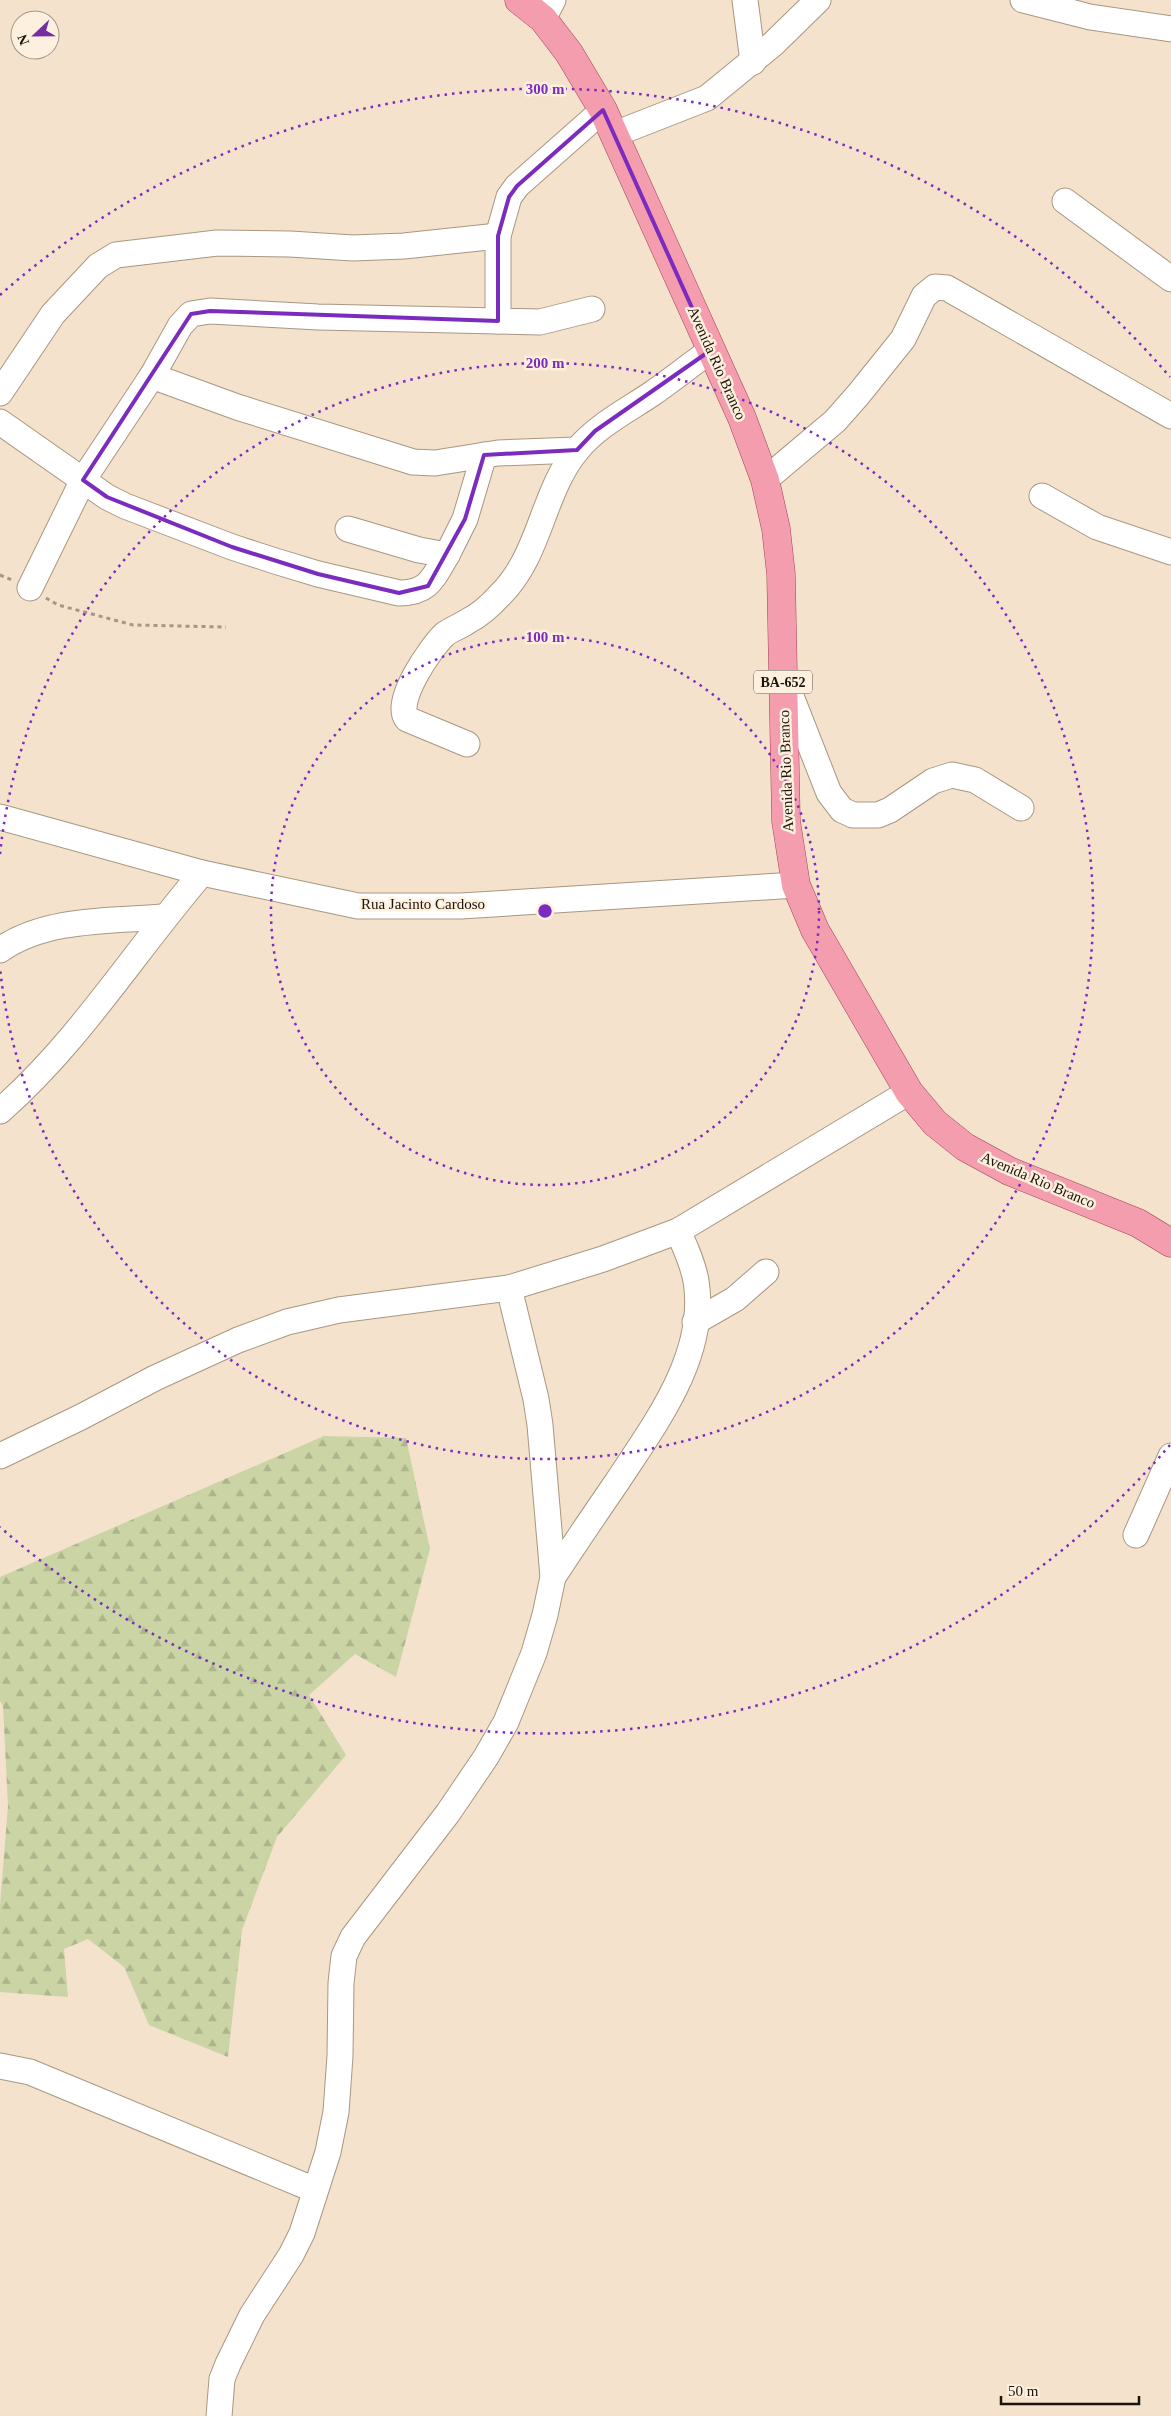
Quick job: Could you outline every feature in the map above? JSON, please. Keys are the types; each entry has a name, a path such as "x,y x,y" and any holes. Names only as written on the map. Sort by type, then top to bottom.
{"main road":[{"name":"Avenida Rio Branco","path":"519,0 548,9 569,53 603,110 742,418 765,480 776,529 781,574 786,821 796,885 815,930 910,1092 936,1124 965,1147 1009,1171 1138,1223 1171,1243"}],"street":[{"path":"745,0 753,62"},
{"path":"615,134 707,98 753,62 818,0"},
{"path":"1023,0 1090,17 1171,28"},
{"path":"498,321 498,236 504,208 517,186 603,110"},
{"path":"1065,201 1171,279"},
{"path":"0,393 53,314 98,266 116,255 217,243 290,244 353,248 404,246 498,236"},
{"path":"765,480 835,421 858,396 903,338 924,296 935,287 947,288 1171,416"},
{"path":"30,588 83,480 152,376 180,326 191,314 198,312 540,322 592,309"},
{"path":"467,744 407,719 403,715 403,704 410,685 437,644 451,630 478,615 502,594 522,564 563,472 577,450 595,431 654,392 711,350"},
{"path":"152,376 399,459 435,463 517,451 577,450"},
{"path":"0,422 107,497 125,506 232,547 318,574 399,593 415,592 428,586 452,548 465,519 484,455"},
{"path":"1042,496 1097,527 1171,552"},
{"path":"348,529 419,550 447,555"},
{"path":"783,676 829,793 842,810 853,815 878,815 890,810 933,781 952,775 975,780 1021,808"},
{"name":"Rua Jacinto Cardoso","path":"0,817 202,873 330,901 382,907 461,906 796,885"},
{"path":"0,1111 31,1084 62,1051 164,917 202,873"},
{"path":"0,950 10,943 34,933 55,928 87,922 164,917"},
{"path":"0,1456 81,1418 155,1378 238,1340 287,1322 339,1310 510,1288 603,1259 678,1231 910,1092"},
{"path":"218,2416 222,2379 228,2364 252,2315 298,2240 328,2152 336,2112 340,2056 341,1983 344,1956 353,1937 448,1813 506,1722 534,1653 553,1577 658,1418 680,1374 690,1347 696,1322 696,1282 692,1265 678,1231"},
{"path":"696,1322 735,1299 766,1272"},
{"path":"510,1288 536,1398 553,1577"},
{"path":"1136,1535 1171,1456"},
{"path":"0,2066 30,2072 315,2190"}],"path":[{"path":"0,575 30,588 58,605 133,625 226,627"}],"highlighted area":[{"path":"603,110 711,350 595,431 577,450 484,455 465,519 428,586 399,593 318,574 232,547 107,497 83,480 191,314 210,311 498,321 498,236 509,197 517,186"}],"green space":[{"path":"324,1436 406,1438 430,1549 396,1677 355,1654 309,1695 346,1755 277,1837 242,1930 228,2057 149,2025 124,1967 88,1939 64,1949 68,1997 0,1992 0,1905 8,1806 3,1706 0,1701 0,1577"}]}
